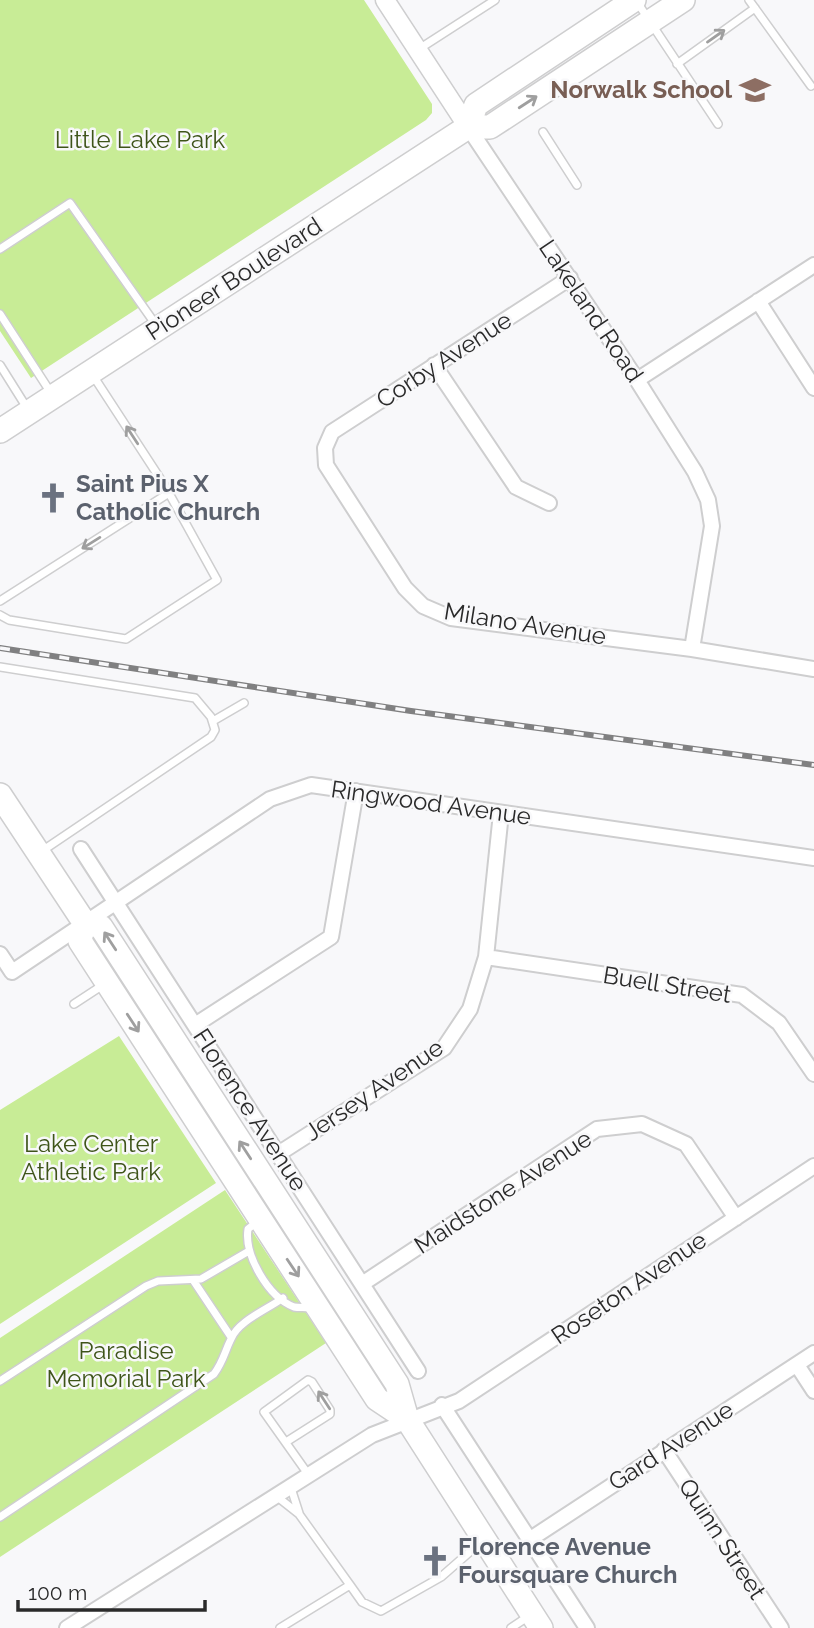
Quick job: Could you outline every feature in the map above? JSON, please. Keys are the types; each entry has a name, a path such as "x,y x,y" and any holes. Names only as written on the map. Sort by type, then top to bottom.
{"main road":[{"name":"Pioneer Boulevard","path":"468,127 476,105 635,0"},
{"name":"Pioneer Boulevard","path":"0,431 468,127 490,127 683,0"},
{"name":"Florence Avenue","path":"1,799 84,922 101,927 397,1384 407,1419 537,1621"},
{"name":"Florence Avenue","path":"84,922 80,941 326,1315 377,1399 407,1419"}],"street":[{"name":"Lakeland Road","path":"385,0 695,472 708,500 712,526 692,649"},
{"path":"637,380 814,265"},
{"name":"Corby Avenue","path":"325,448 332,432 570,278"},
{"path":"758,301 814,388"},
{"path":"434,365 516,487 549,503"},
{"name":"Milano Avenue","path":"325,448 326,465 405,588 423,606 451,618 692,649 814,669"},
{"name":"Ringwood Avenue","path":"0,954 12,972 270,799 311,785 814,858"},
{"path":"195,1025 331,937 356,791"},
{"name":"Jersey Avenue","path":"278,1154 444,1048 470,1009 485,957 501,813"},
{"name":"Florence Avenue","path":"81,849 418,1371"},
{"name":"Buell Street","path":"485,957 742,996 779,1023 814,1074"},
{"name":"Maidstone Avenue","path":"362,1284 597,1129 642,1124 686,1144 736,1218"},
{"name":"Roseton Avenue","path":"407,1419 459,1401 814,1166"},
{"name":"Gard Avenue","path":"530,1540 814,1353"},
{"path":"797,1365 814,1391"},
{"path":"442,1405 587,1628"},
{"path":"67,1628 290,1485 372,1435 407,1419"},
{"name":"Quinn Street","path":"664,1450 781,1628"}],"lane":[{"path":"417,50 495,0"},
{"path":"635,0 718,124"},
{"path":"749,0 811,86"},
{"path":"677,64 755,8"},
{"path":"543,132 577,186"},
{"path":"0,249 70,203 159,328"},
{"path":"0,314 53,397"},
{"path":"0,365 30,412"},
{"path":"0,615 9,620 126,639 217,580 169,493 91,372"},
{"path":"0,601 169,493"},
{"path":"0,667 195,698 213,721 215,730 211,737 38,853"},
{"path":"213,721 243,703"},
{"path":"74,1004 107,983"},
{"path":"282,1207 248,1228 246,1241 249,1251 264,1280 283,1298 295,1307 314,1308 326,1315"},
{"path":"0,1381 146,1286 158,1281 201,1279 249,1251"},
{"path":"193,1280 231,1337"},
{"path":"0,1517 214,1374 227,1356 231,1337 244,1324 283,1298"},
{"path":"286,1442 330,1414 312,1382 308,1380 264,1412 308,1474"},
{"path":"290,1485 299,1514"},
{"path":"275,1495 299,1514 362,1602 381,1611 441,1577 484,1539"},
{"path":"280,1628 350,1585"},
{"path":"511,1628 537,1621"}],"green space":[{"name":"Little Lake Park","path":"0,0 364,0 432,104 432,113 426,120 31,378 0,331"},
{"name":"Lake Center Athletic Park","path":"119,1036 216,1183 0,1324 0,1110"},
{"name":"Paradise Memorial Park","path":"225,1190 326,1343 0,1557 0,1338"}],"railway":[{"path":"0,648 411,711 814,765"}],"place":[{"name":"Norwalk School","path":"755,90"},
{"name":"Saint Pius X Catholic Church","path":"53,498"},
{"name":"Florence Avenue Foursquare Church","path":"435,1561"}]}
